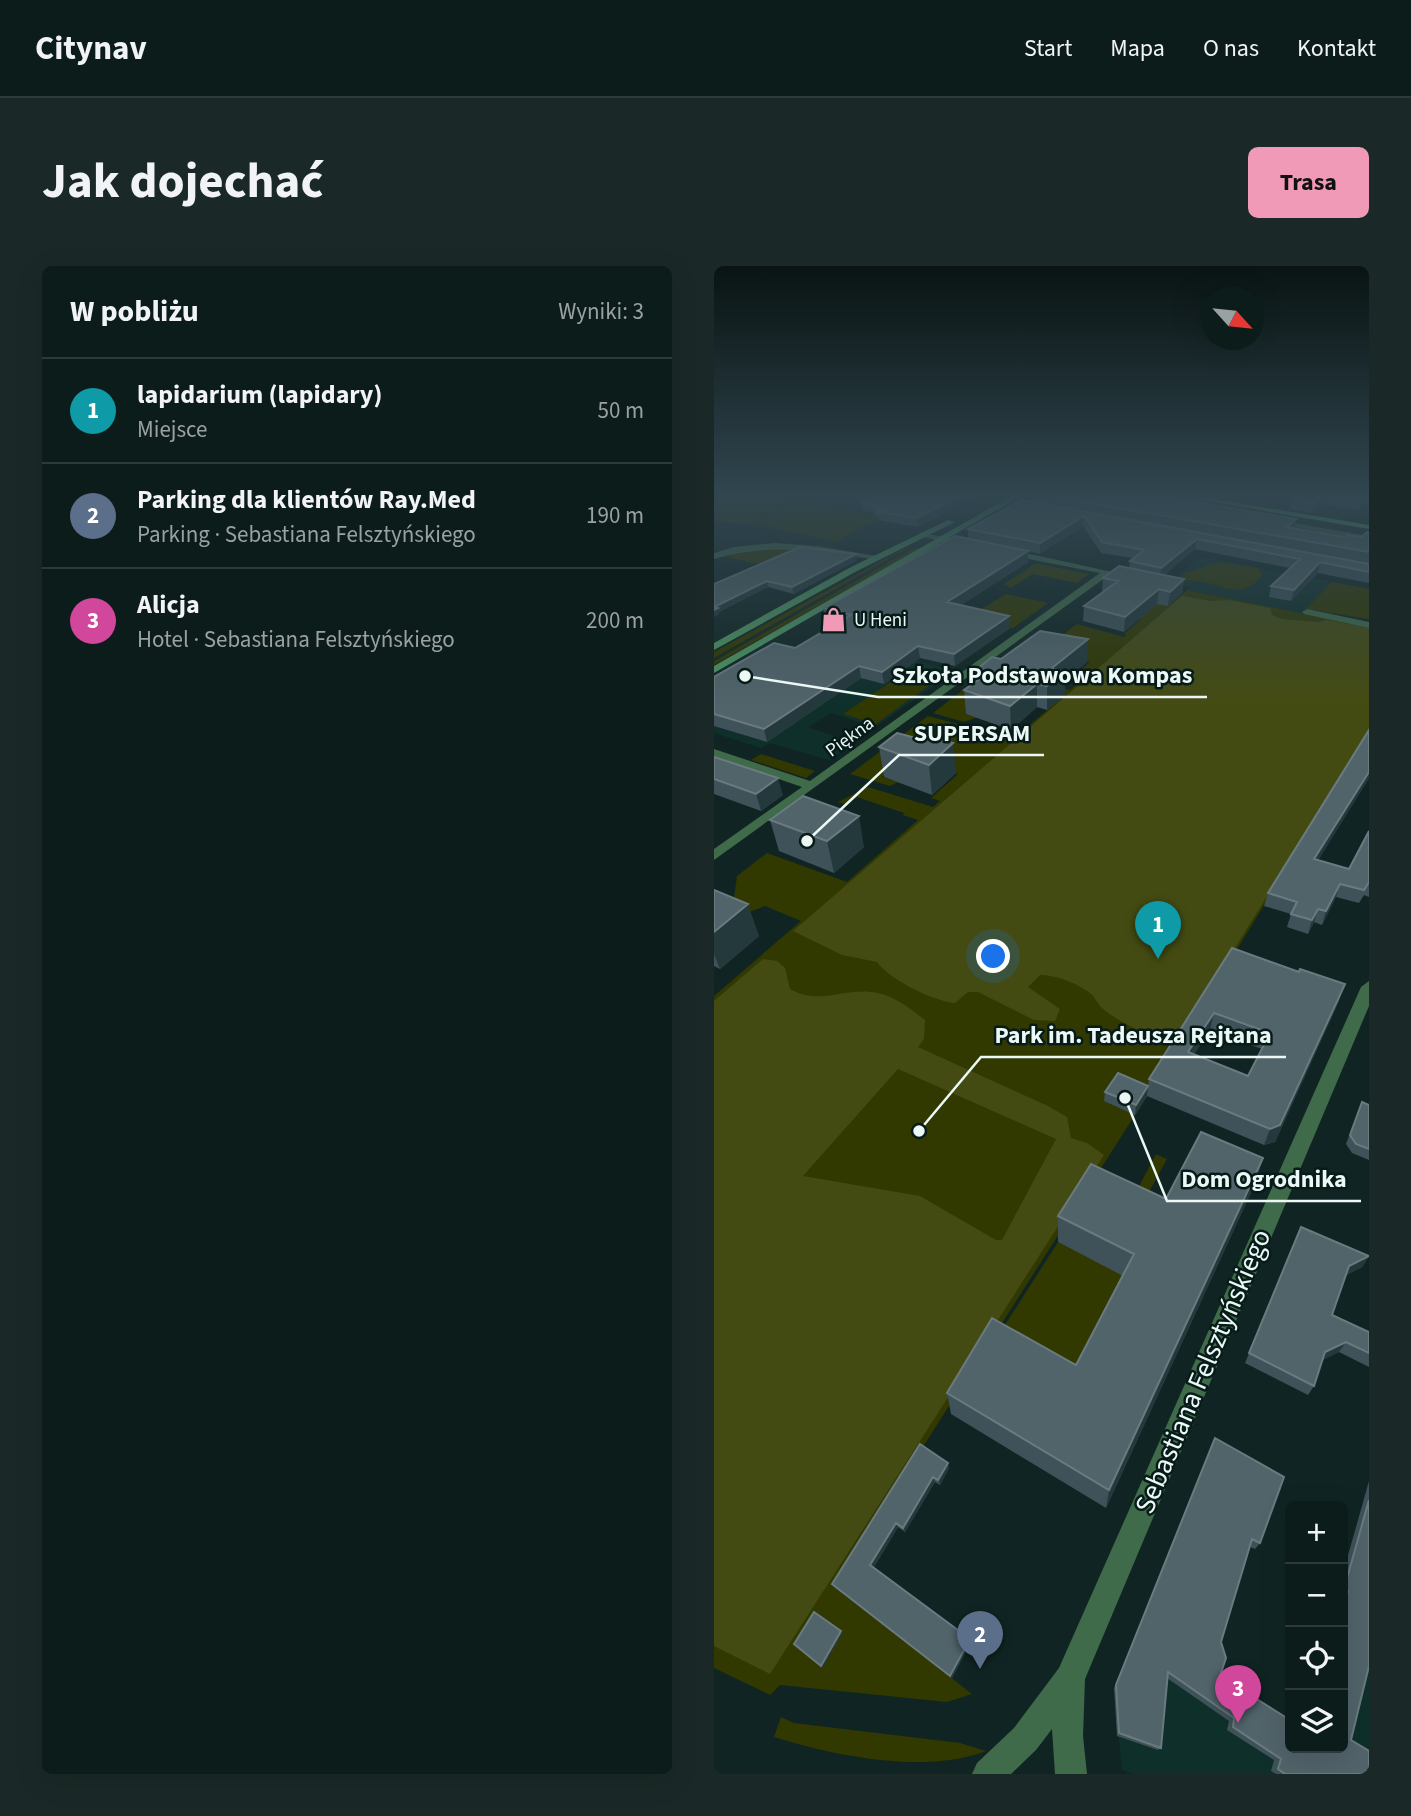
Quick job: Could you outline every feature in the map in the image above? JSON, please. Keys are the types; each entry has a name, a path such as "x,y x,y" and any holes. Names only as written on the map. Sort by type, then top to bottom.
{"main road":[{"path":"714,647 861,565"},
{"path":"714,670 896,565"}],"street":[{"path":"1074,565 1124,576"},
{"name":"Piękna","path":"714,856 1107,572"},
{"path":"1307,612 1369,625"},
{"path":"714,753 810,785"},
{"name":"Sebastiana Felsztyńskiego","path":"988,1774 1025,1739 1070,1679 1369,986"},
{"name":"Sebastiana Felsztyńskiego","path":"1070,1679 1067,1736 1071,1774"}],"shaded area":[{"path":"1190,565 1245,565 1332,582 1302,614 1187,590 1190,587 1170,582"},
{"path":"895,655 956,671 875,727 831,713 808,727 854,743 829,760 769,743 761,748 714,733 714,692"},
{"path":"1137,1629 1216,1678 1285,1743 1285,1753 1348,1753 1348,1726 1369,1636 1369,1774 1132,1774 1122,1770 1114,1688"}],"green space":[{"path":"873,565 878,565 714,658 714,652"},
{"path":"883,565 890,565 714,665 714,661"},
{"path":"1033,565 1089,574 1077,583 1033,574 1011,588 1004,584"},
{"path":"1209,565 1241,565 1258,568 1263,575 1244,589 1235,590 1206,582 1182,581 1181,577 1185,573"},
{"path":"1332,582 1369,589 1369,619 1306,609"},
{"path":"1187,590 1369,627 1285,871 1135,1115 834,1586 972,1694 947,1702 780,1685 770,1695 714,1668 714,996 801,921 765,906 749,912 733,905 737,876 767,853 847,882 918,820 857,797 845,804 838,802 868,787 933,807 940,801 931,798 958,774 929,765 901,762 882,777 898,782 890,786 850,774 928,716 1013,739 1064,696 999,664 1065,683 1060,688 1070,690 1081,681 1071,678 1090,662 1040,652 1077,624 1124,637 1141,619 1117,613 1140,600 1168,606"},
{"path":"1006,594 1048,603 1013,628 989,623 951,628"},
{"path":"1182,596 1211,601 1229,600 1270,608 1272,615 1282,619 1318,622 1327,620 1369,628 1369,733 1175,1044 1126,1024 1101,1007 1086,990 1060,978 1040,975 1028,987 1060,1009 1055,1021 1034,1020 978,992 968,992 955,1003 935,998 892,976 877,962 842,955 793,931"},
{"path":"903,674 934,682 876,724 843,714"},
{"path":"964,689 988,696 966,713 978,717 964,722 933,713"},
{"path":"761,754 815,771 806,778 751,760"},
{"path":"763,959 777,961 785,968 790,989 801,994 821,996 871,992 886,996 900,1002 925,1020 924,1039 918,1047 1067,1117 1071,1138 1087,1143 1104,1155 770,1674 714,1646 714,1001","holes":["898,1069 1056,1139 1002,1240 996,1240 920,1196 803,1176"]},
{"path":"1156,1154 1167,1159 1137,1214 1127,1209"},
{"path":"1058,1242 1130,1279 1075,1387 994,1342"},
{"path":"781,1717 794,1723 960,1743 986,1751 963,1758 937,1761 910,1762 854,1756 774,1737"}],"building":[{"path":"757,565 834,565 792,587 767,581 714,607 714,584"},
{"path":"901,565 1005,565 947,602 1009,616 954,654 918,646 882,672 859,666 764,729 714,714 714,677 774,643 795,648 851,615 823,608"},
{"path":"1293,565 1317,565 1294,590 1271,586"},
{"path":"1337,565 1369,565 1369,572"},
{"path":"1119,566 1184,579 1170,592 1159,589 1125,617 1084,606 1118,581 1103,578"},
{"path":"1040,631 1088,639 1052,668 1065,672 1047,686 1037,684 1010,706 964,690 988,673 976,670 992,657 1001,659"},
{"path":"1369,730 1369,772 1314,859 1349,869 1369,831 1369,882 1364,890 1340,884 1326,911 1318,909 1312,920 1291,914 1297,902 1268,893"},
{"path":"897,733 923,740 927,736 953,743 929,765 879,747"},
{"path":"714,757 778,778 756,794 714,779"},
{"path":"803,796 859,816 827,841 770,820"},
{"path":"714,890 748,904 714,932"},
{"path":"1232,948 1299,972 1300,969 1345,984 1280,1125 1270,1129 1149,1079","holes":["1214,1013 1270,1033 1248,1076 1188,1052"]},
{"path":"1118,1073 1148,1086 1136,1105 1105,1092"},
{"path":"1362,1102 1369,1105 1369,1149 1356,1144 1350,1135"},
{"path":"1201,1132 1263,1158 1109,1490 947,1393 992,1318 1076,1365 1134,1254 1058,1216 1091,1164 1166,1199"},
{"path":"1301,1227 1369,1256 1349,1266 1332,1315 1369,1332 1369,1353 1346,1342 1325,1352 1314,1386 1249,1353"},
{"path":"1215,1438 1284,1477 1260,1543 1252,1539 1221,1642 1226,1658 1220,1676 1285,1717 1285,1753 1348,1753 1348,1575 1369,1500 1369,1666 1351,1740 1369,1751 1369,1774 1285,1774 1278,1769 1281,1759 1233,1727 1234,1718 1168,1672 1161,1748 1119,1733 1116,1685"},
{"path":"920,1444 948,1463 938,1480 933,1477 903,1528 896,1523 870,1565 970,1639 950,1676 832,1584"},
{"path":"814,1612 841,1631 821,1666 794,1644"}],"place":[{"name":"U Heni","path":"834,619"},
{"name":"Szkoła Podstawowa Kompas","path":"745,676"},
{"name":"SUPERSAM","path":"807,841"},
{"name":"lapidarium (lapidary)","path":"1158,959"},
{"name":"Dom Ogrodnika","path":"1125,1098"},
{"name":"Park im. Tadeusza Rejtana","path":"919,1131"},
{"name":"Parking dla klientów Ray.Med","path":"980,1669"},
{"name":"Alicja","path":"1238,1723"}]}
